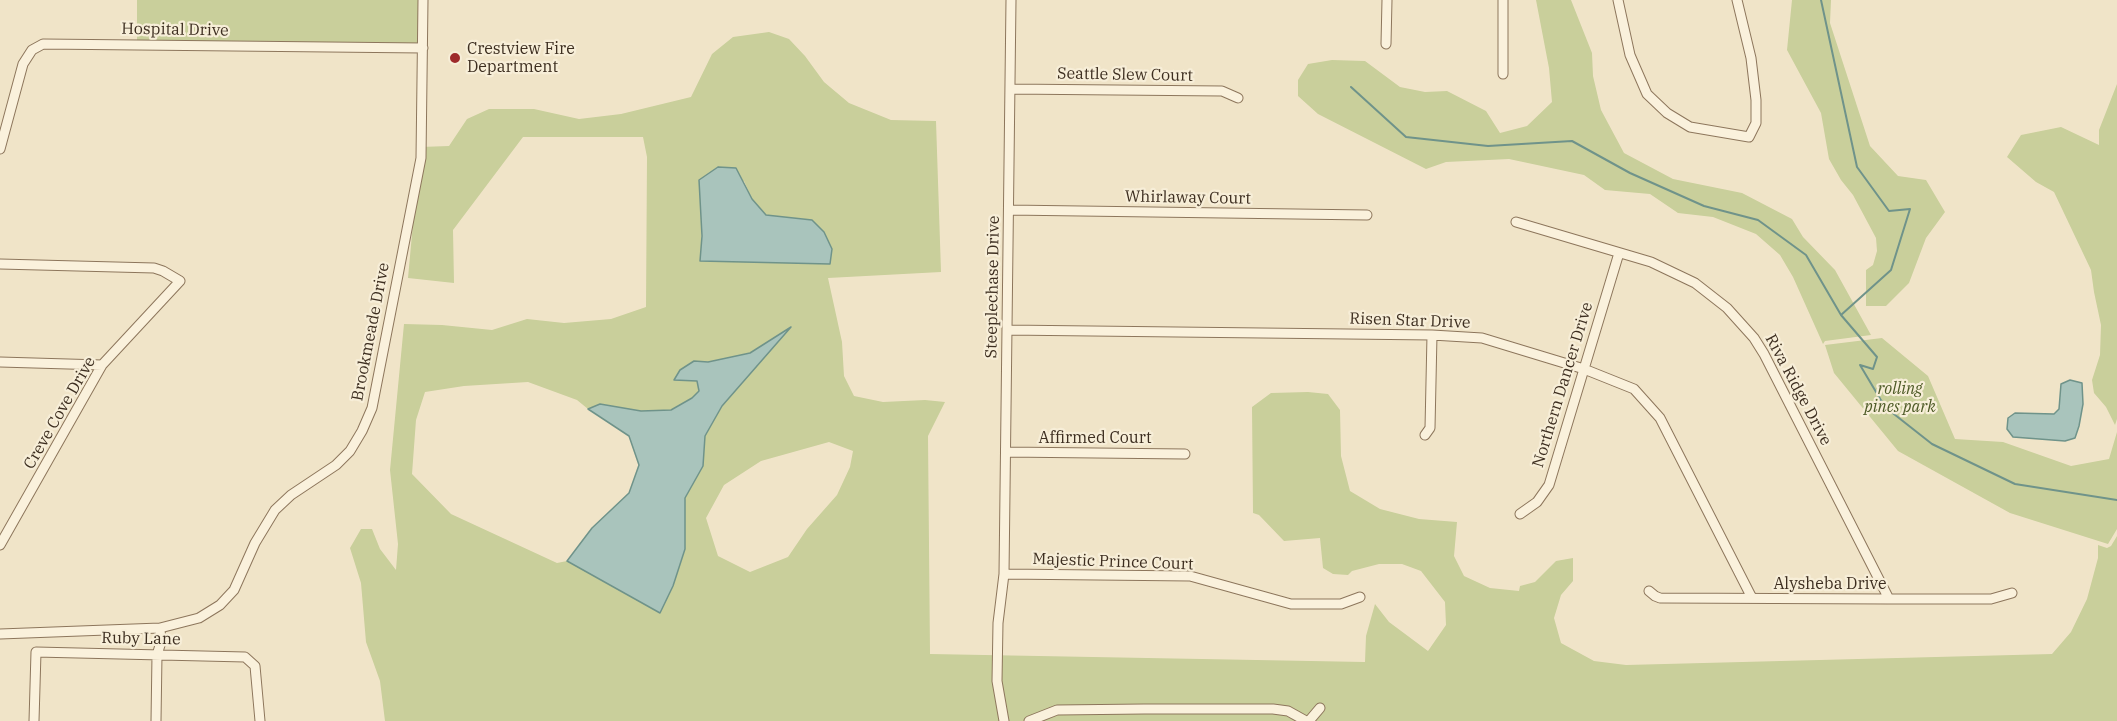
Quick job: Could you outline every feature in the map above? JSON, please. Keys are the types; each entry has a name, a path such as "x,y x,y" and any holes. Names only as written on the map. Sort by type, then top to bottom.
{"street":[{"name":"Brookmeade Drive","path":"0,634 160,628 200,618 220,605 234,590 255,543 275,510 291,495 336,465 350,452 363,431 372,408 421,158 423,0"},
{"name":"Steeplechase Drive","path":"1004,721 1001,714 997,669 998,623 1004,574 1011,0"},
{"path":"1386,44 1388,0"},
{"path":"1503,0 1503,74"},
{"path":"1618,0 1630,55 1647,94 1667,113 1690,127 1749,137 1756,123 1756,100 1750,58 1737,0"},
{"name":"Hospital Drive","path":"0,149 23,64 32,50 43,44 423,48"},
{"name":"Seattle Slew Court","path":"1010,89 1222,91 1238,98"},
{"name":"Whirlaway Court","path":"1009,210 1367,215"},
{"name":"Riva Ridge Drive","path":"1516,222 1651,262 1695,283 1727,308 1754,338 1771,367 1889,599"},
{"name":"Northern Dancer Drive","path":"1520,514 1537,502 1549,485 1619,253"},
{"name":"Creve Cove Drive","path":"0,264 154,268 180,281 102,365 0,545"},
{"name":"Risen Star Drive","path":"1007,330 1432,334 1482,338 1584,369 1634,389 1660,418 1752,598"},
{"path":"1425,435 1430,428 1432,334"},
{"path":"0,363 102,365"},
{"name":"Affirmed Court","path":"1006,452 1185,454"},
{"name":"Majestic Prince Court","path":"1004,574 1190,576 1291,604 1341,604 1360,597"},
{"name":"Alysheba Drive","path":"1650,591 1655,597 1660,598 1991,600 2012,593"},
{"path":"156,721 157,655 161,642 160,628"},
{"name":"Ruby Lane","path":"34,721 36,652 245,657 255,666 260,721"},
{"path":"1029,721 1057,710 1272,709 1288,711 1307,721 1320,708"}],"green space":[{"path":"137,0 419,0 417,45 137,44"},
{"path":"1536,0 1571,0 1592,53 1593,76 1601,110 1624,153 1673,179 1742,193 1792,219 1803,237 1835,270 1871,335 1825,341 1823,344 1793,277 1780,255 1756,234 1713,217 1678,213 1650,194 1605,190 1584,175 1509,159 1446,162 1426,169 1318,114 1298,96 1298,80 1308,64 1332,60 1365,61 1400,87 1425,92 1447,91 1486,111 1500,133 1527,126 1552,102 1549,68"},
{"path":"1792,0 1831,0 1830,23 1870,146 1898,176 1926,180 1945,212 1926,238 1909,283 1886,306 1866,306 1866,270 1873,265 1877,251 1876,238 1853,195 1829,159 1821,113 1787,50"},
{"path":"769,32 789,39 824,82 849,103 891,120 936,121 941,272 828,278 842,342 844,376 854,396 883,402 925,400 945,402 928,436 930,654 1365,662 1366,636 1375,604 1389,622 1428,651 1446,625 1445,602 1421,571 1402,564 1379,564 1352,571 1348,575 1333,574 1323,568 1320,538 1284,541 1259,515 1253,513 1252,407 1271,393 1308,392 1328,394 1340,410 1341,456 1350,491 1380,509 1419,519 1457,522 1454,556 1464,576 1490,588 1519,591 1520,586 1535,582 1556,561 1573,558 1573,581 1561,595 1554,618 1561,643 1594,661 1626,665 2052,654 2071,632 2087,599 2098,558 2098,545 2107,548 2117,536 2117,721 385,721 380,681 366,642 361,583 350,548 361,529 372,529 380,549 396,570 398,544 390,470 404,324 492,330 527,319 564,323 611,319 646,307 647,157 643,137 523,137 453,230 454,283 408,278 420,147 449,146 467,119 489,109 534,109 579,119 621,114 691,97 712,54 733,37","holes":["699,180 744,181 752,199 766,215 812,220 832,249 830,264 701,261 702,202","789,329 722,406 705,436 703,466 685,498 685,549 660,612 567,561 557,563 451,514 412,474 416,420 425,392 464,386 528,382 577,400 588,409 600,404 641,411 671,410 692,398 699,391 697,381 676,380 694,361 708,362 750,353","829,442 853,451 850,467 837,495 807,529 788,557 750,572 718,556 706,518 724,485 761,461"]},
{"path":"2117,84 2117,419 2115,425 2106,407 2094,393 2092,380 2100,355 2101,325 2091,270 2054,192 2036,182 2007,157 2021,135 2061,127 2099,145 2099,130"},
{"name":"rolling pines park","path":"1882,338 1928,376 1955,439 2003,442 2071,466 2109,459 2117,432 2117,529 2108,544 2010,513 1898,451 1834,373 1825,345"}],"water":[{"path":"718,167 736,168 752,199 766,215 812,220 824,232 832,249 830,264 700,261 702,236 699,180"},
{"path":"791,327 722,406 705,436 703,466 685,498 685,549 673,586 660,613 567,561 592,528 629,493 639,465 629,436 588,409 600,404 641,411 671,410 692,398 699,391 697,381 674,380 680,370 694,361 708,362 750,353"},
{"path":"2070,380 2082,383 2083,404 2075,438 2065,441 2013,437 2007,429 2008,418 2015,413 2054,414 2059,409 2061,384"}],"waterway":[{"path":"1821,0 1857,167 1889,211 1910,209 1891,270 1841,315 1877,357 1873,369 1860,365 1885,407 1932,444 2015,484 2117,500"},
{"path":"1351,87 1406,137 1488,146 1572,141 1630,173 1704,206 1758,220 1806,255 1841,315"}],"place":[{"name":"Crestview Fire Department","path":"455,58"}]}
